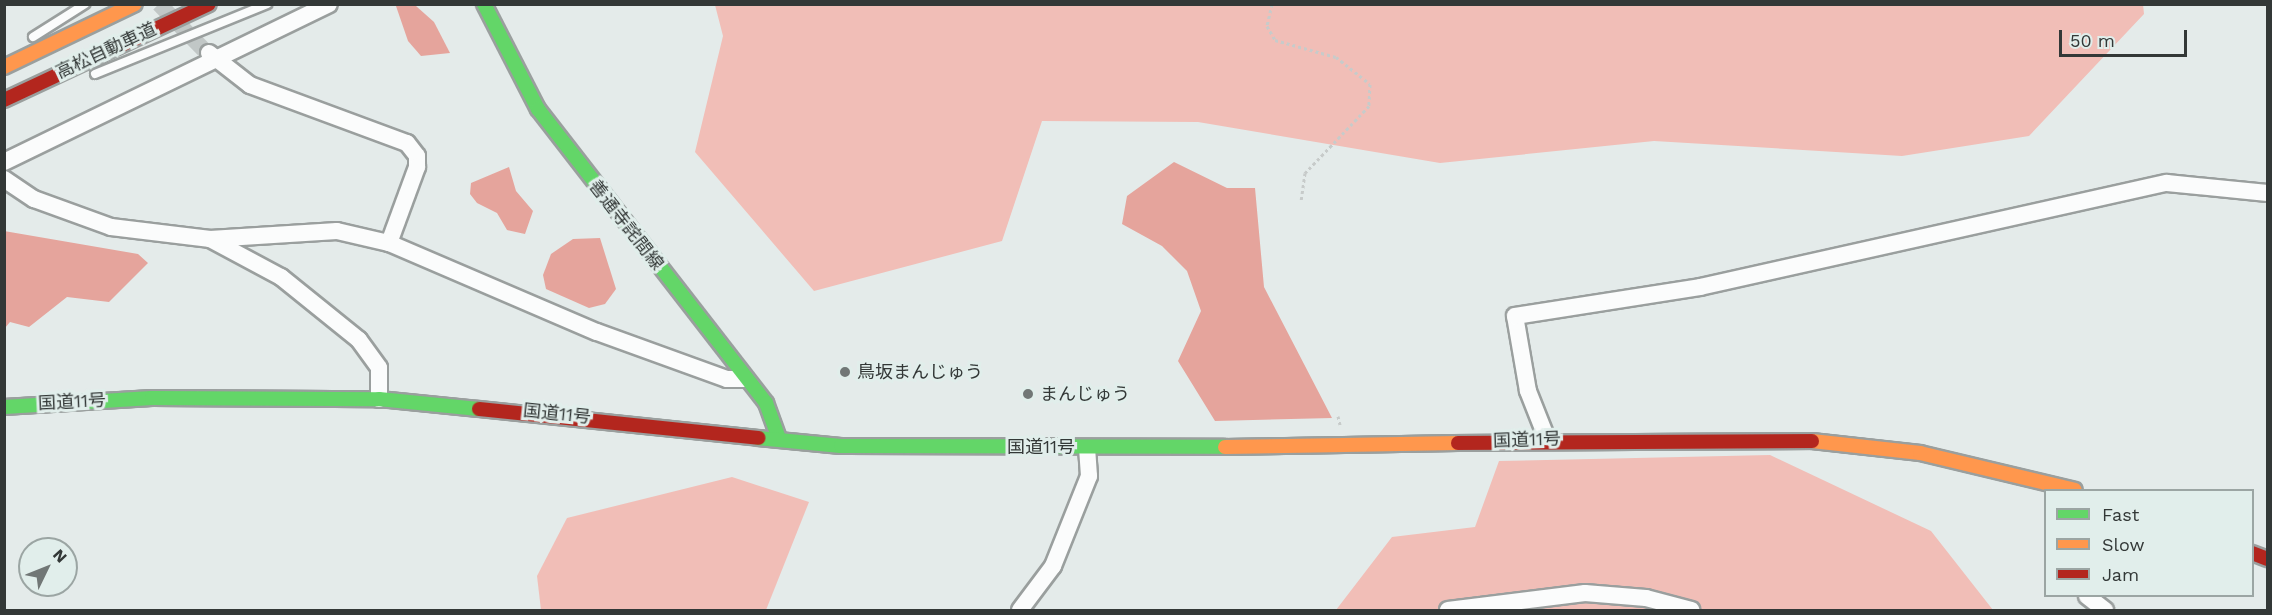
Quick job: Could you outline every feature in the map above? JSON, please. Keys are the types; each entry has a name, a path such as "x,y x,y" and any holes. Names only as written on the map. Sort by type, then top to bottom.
{"main road":[{"name":"高松自動車道","path":"4,67 135,4"},
{"name":"高松自動車道","path":"4,100 209,4"},
{"name":"善通寺詫間線","path":"484,4 538,109 744,379 766,403 779,438"},
{"name":"国道11号","path":"4,407 152,398 380,399 591,417 729,437 779,438 841,446 1345,447 1547,439 1857,442 2070,489"},
{"path":"2254,553 2268,559"}],"street":[{"path":"4,162 211,54 329,4"},
{"path":"211,54 250,85 408,143 417,156 417,167 389,243"},
{"path":"4,179 34,199 111,228 210,239 337,231 389,243 564,319 728,379 744,379"},
{"path":"1547,439 1528,391 1515,316 1789,269 2167,183 2268,193"},
{"path":"210,239 281,277 359,340 379,368 380,399"},
{"path":"1020,610 1053,566 1089,476 1087,448"},
{"path":"1448,610 1522,597 1585,593 1646,598 1691,610"},
{"path":"2088,597 2105,610"}],"lane":[{"path":"25,42 86,4"},
{"path":"82,80 267,4"},
{"path":"4,54 15,48"},
{"path":"4,110 49,93"}],"path":[{"path":"1272,4 1267,26 1275,40 1336,57 1370,84 1369,106 1305,173 1301,200"}],"shaded area":[{"path":"2143,4 2144,14 2029,136 1902,156 1654,141 1440,163 1198,122 1042,121 1002,241 814,291 695,152 723,36 715,5"},
{"path":"396,6 416,6 434,22 450,53 421,56 408,41"},
{"path":"1174,162 1227,188 1255,188 1264,287 1332,418 1215,421 1178,361 1201,311 1187,271 1162,246 1122,224 1127,196"},
{"path":"509,167 516,191 533,211 525,234 507,230 497,213 477,203 470,194 471,183"},
{"path":"4,231 138,254 148,263 109,302 67,297 29,327 10,322 5,328"},
{"path":"600,238 616,289 605,304 589,308 546,289 543,275 551,254 573,239"},
{"path":"1770,455 1931,531 1993,610 1336,610 1392,537 1475,527 1499,461"},
{"path":"732,477 809,502 766,610 541,610 537,576 567,518"}],"tunnel":[{"path":"159,4 205,51"}],"traffic: fast":[{"path":"484,4 538,109 766,403 779,438"},
{"path":"4,407 152,398 379,399 479,409"},
{"path":"758,438 841,446 1225,447"}],"traffic: slow":[{"path":"4,67 135,4"},
{"path":"1812,441 1920,453 2071,489"},
{"path":"1225,447 1458,443"}],"traffic: jam":[{"path":"4,100 209,4"},
{"path":"479,409 758,438"},
{"path":"1458,443 1812,441"},
{"path":"2254,554 2268,559"}],"place":[{"name":"鳥坂まんじゅう","path":"845,372"},
{"name":"まんじゅう","path":"1028,394"}]}
